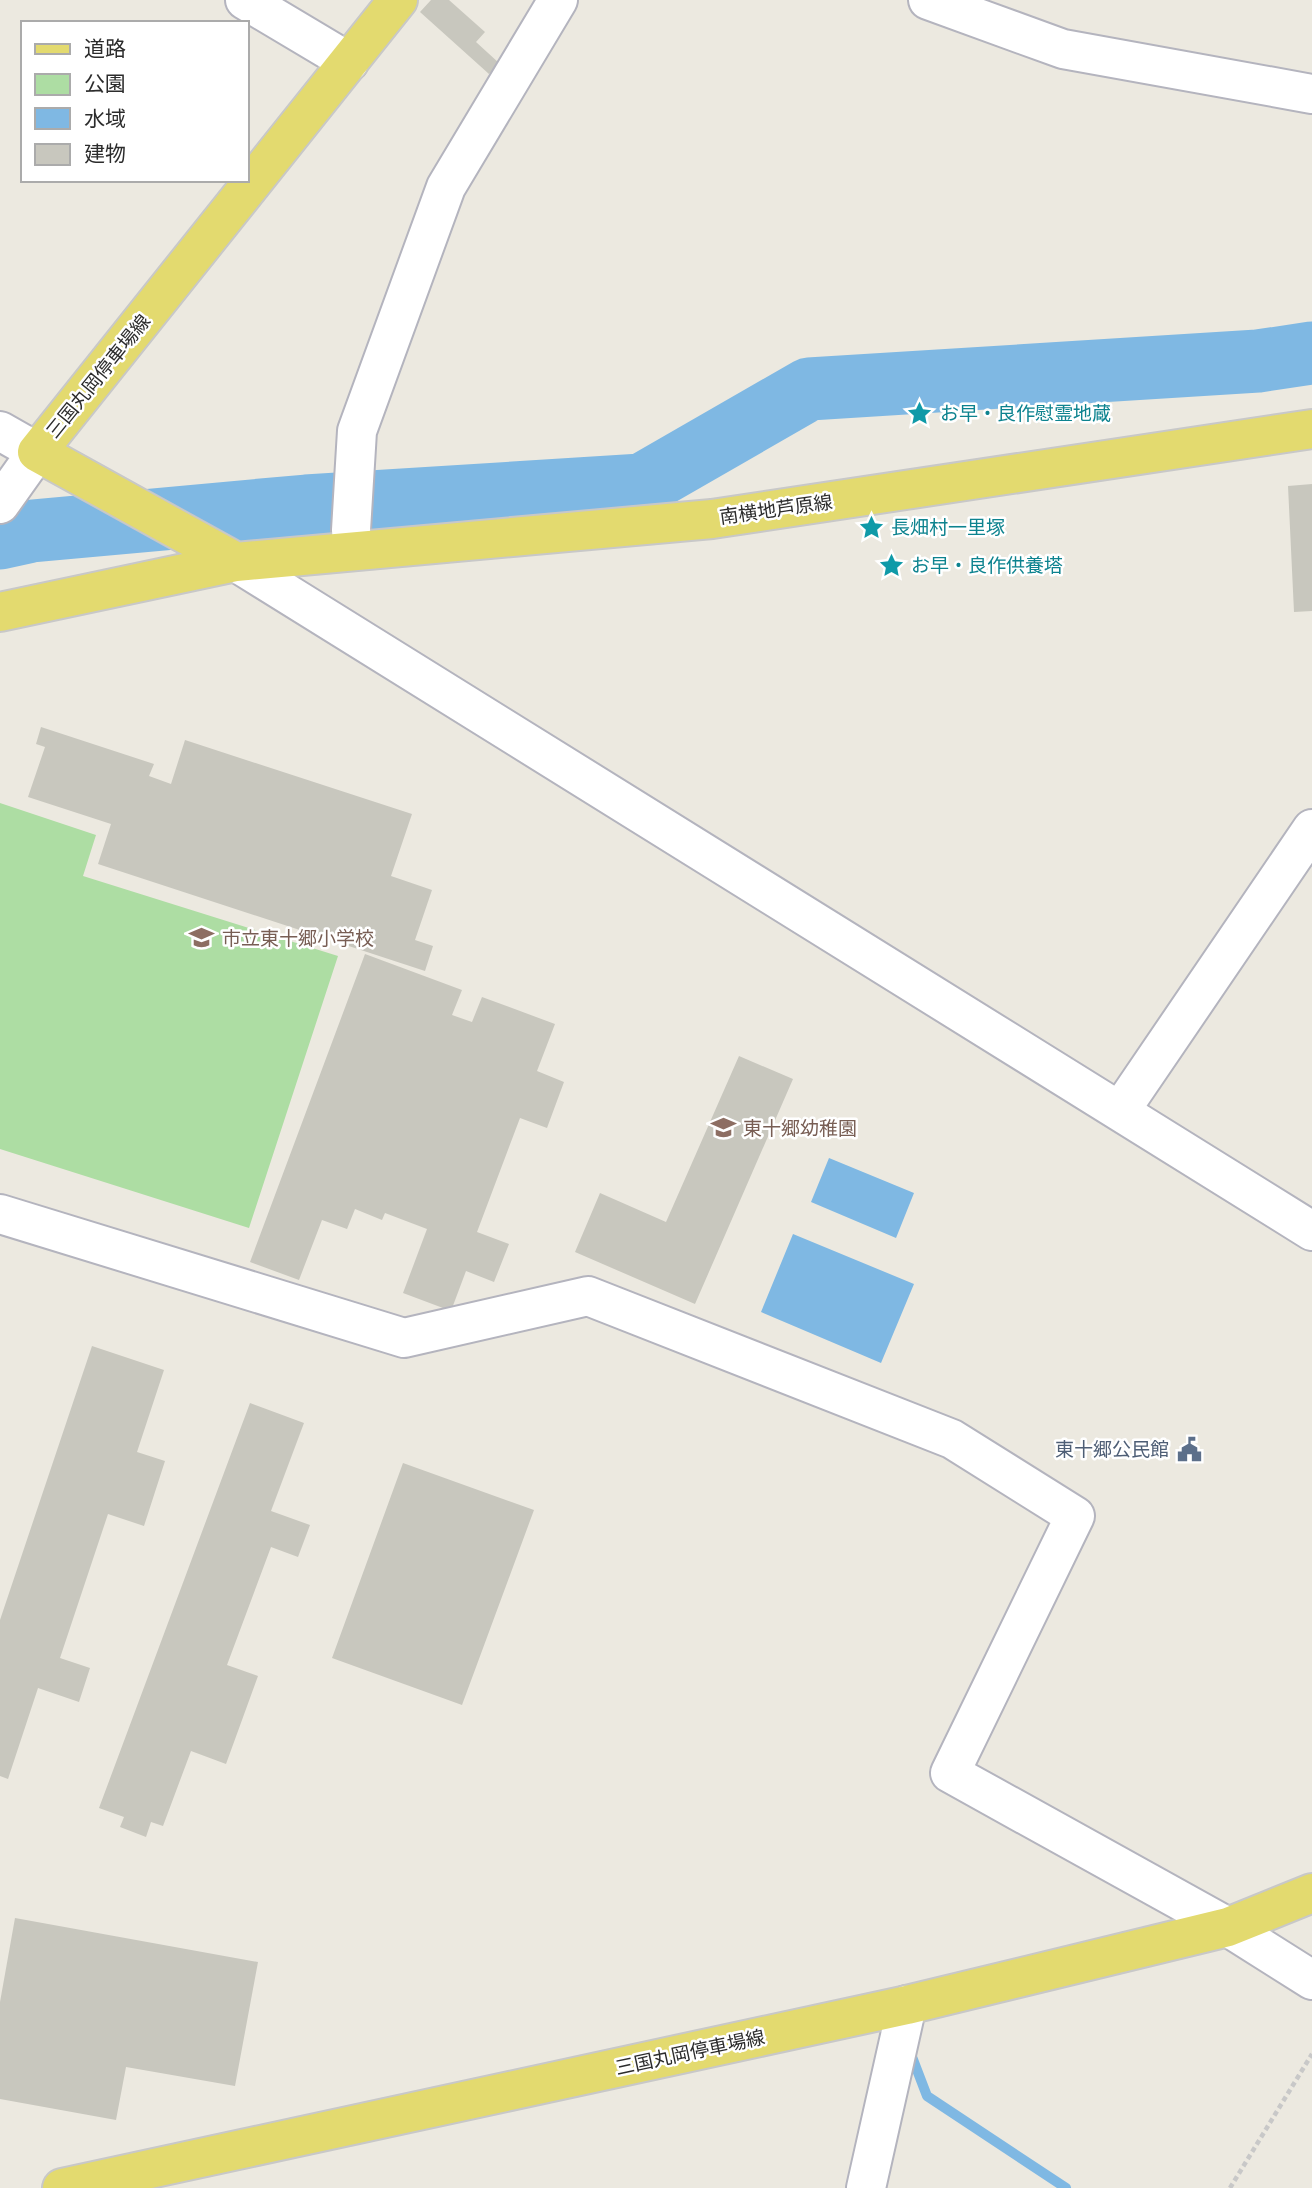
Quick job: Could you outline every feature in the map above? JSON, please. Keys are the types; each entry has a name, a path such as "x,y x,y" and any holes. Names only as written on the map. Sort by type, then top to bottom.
{"main road":[{"name":"三国丸岡停車場線","path":"236,562 37,452 398,0"},
{"name":"南横地芦原線","path":"236,562 712,519 1312,429"},
{"path":"0,612 236,562"},
{"name":"三国丸岡停車場線","path":"62,2188 907,2005 1228,1927 1312,1893"}],"street":[{"path":"245,0 349,62"},
{"path":"353,551 351,530 357,431 446,187 558,0"},
{"path":"928,0 1063,49 1312,94"},
{"path":"0,431 37,452 0,504"},
{"path":"236,562 1312,1231"},
{"path":"1120,1111 1312,829"},
{"path":"0,1214 404,1338 588,1296 952,1439 1075,1516 950,1773 1228,1927 1312,1980"},
{"path":"866,2188 907,2005"}],"path":[{"path":"1230,2188 1312,2054"}],"green space":[{"path":"0,803 96,835 83,876 338,956 249,1228 0,1149"}],"water":[{"path":"829,1158 914,1193 896,1238 811,1202"},
{"path":"793,1234 914,1284 881,1363 761,1312"}],"building":[{"path":"431,0 449,0 485,32 476,42 499,63 489,74 420,12"},
{"path":"1312,484 1312,611 1294,612 1288,486"},
{"path":"41,727 154,764 149,776 171,784 185,740 412,814 391,876 432,890 415,940 433,946 425,971 98,864 111,824 28,797 45,747 36,744"},
{"path":"365,954 462,990 452,1015 472,1022 482,997 555,1024 537,1071 564,1082 547,1128 520,1118 477,1232 509,1244 494,1282 466,1271 451,1311 403,1293 427,1229 385,1213 382,1220 355,1209 347,1229 322,1220 299,1280 250,1262"},
{"path":"739,1056 793,1079 695,1304 575,1252 600,1193 666,1222"},
{"path":"92,1346 164,1370 137,1452 165,1461 144,1526 108,1514 60,1658 90,1668 79,1702 38,1688 8,1779 0,1776 0,1620"},
{"path":"250,1403 304,1423 271,1511 310,1525 298,1557 271,1547 227,1665 258,1676 226,1764 191,1751 163,1826 151,1822 146,1837 120,1827 124,1817 99,1808"},
{"path":"403,1463 534,1510 462,1705 332,1658"},
{"path":"15,1918 258,1962 235,2086 126,2067 116,2120 0,2099 0,2002"}],"waterway":[{"path":"0,538 32,531 306,506 642,485 809,389 1258,361 1312,353"},
{"path":"909,2049 927,2096 1066,2188"}],"place":[{"name":"お早・良作慰霊地蔵","path":"920,413"},
{"name":"長畑村一里塚","path":"871,527"},
{"name":"お早・良作供養塔","path":"891,565"},
{"name":"市立東十郷小学校","path":"202,938"},
{"name":"東十郷幼稚園","path":"723,1128"},
{"name":"東十郷公民館","path":"1189,1449"}]}
